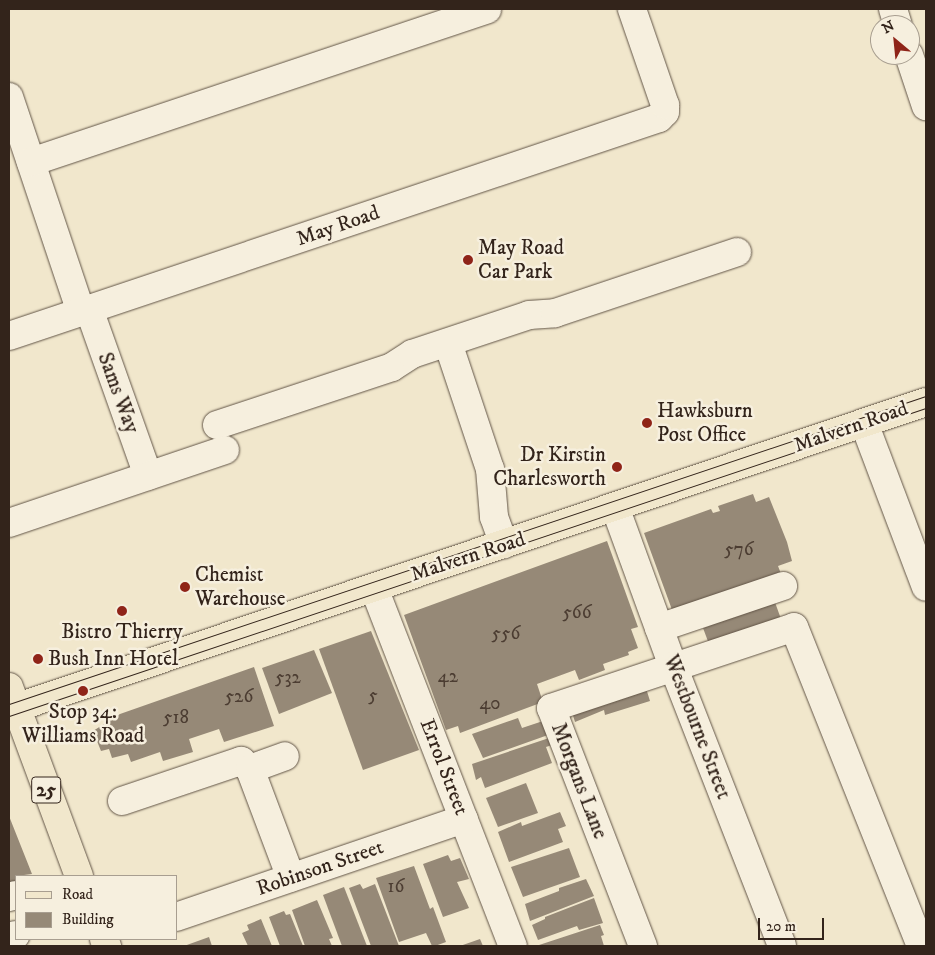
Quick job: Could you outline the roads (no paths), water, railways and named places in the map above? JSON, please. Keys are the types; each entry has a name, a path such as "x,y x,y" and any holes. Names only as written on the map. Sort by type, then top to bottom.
{"main road":[{"name":"Malvern Road","path":"11,702 374,588 926,402"},
{"name":"25","path":"11,702 75,875"}],"street":[{"path":"31,162 487,9"},
{"name":"May Road","path":"9,336 652,121 665,112 665,105 632,9"},
{"path":"912,65 926,106"},
{"name":"Sams Way","path":"9,97 85,311 148,476"},
{"path":"9,523 148,476 221,438 392,367 412,354 529,315 555,313 737,252"},
{"path":"448,343 490,469 494,517 504,544"},
{"path":"864,423 926,584"},
{"name":"Westbourne Street","path":"615,507 673,666 782,946"},
{"path":"660,628 783,586"},
{"name":"Errol Street","path":"374,588 513,946"},
{"path":"673,666 794,627 921,946"},
{"name":"Morgans Lane","path":"643,946 552,708 673,666"},
{"path":"250,769 284,756"},
{"path":"122,801 241,762 250,769 291,878"},
{"name":"Robinson Street","path":"178,916 464,819"}],"tram line":[{"path":"9,704 926,396"},
{"path":"9,716 926,408"}],"place":[{"name":"May Road Car Park","path":"468,260"},
{"name":"Hawksburn Post Office","path":"647,423"},
{"name":"Dr Kirstin Charlesworth","path":"617,467"},
{"name":"Chemist Warehouse","path":"185,587"},
{"name":"Bistro Thierry","path":"122,611"},
{"name":"Bush Inn Hotel","path":"38,659"},
{"name":"Stop 34: Williams Road","path":"83,691"}]}
